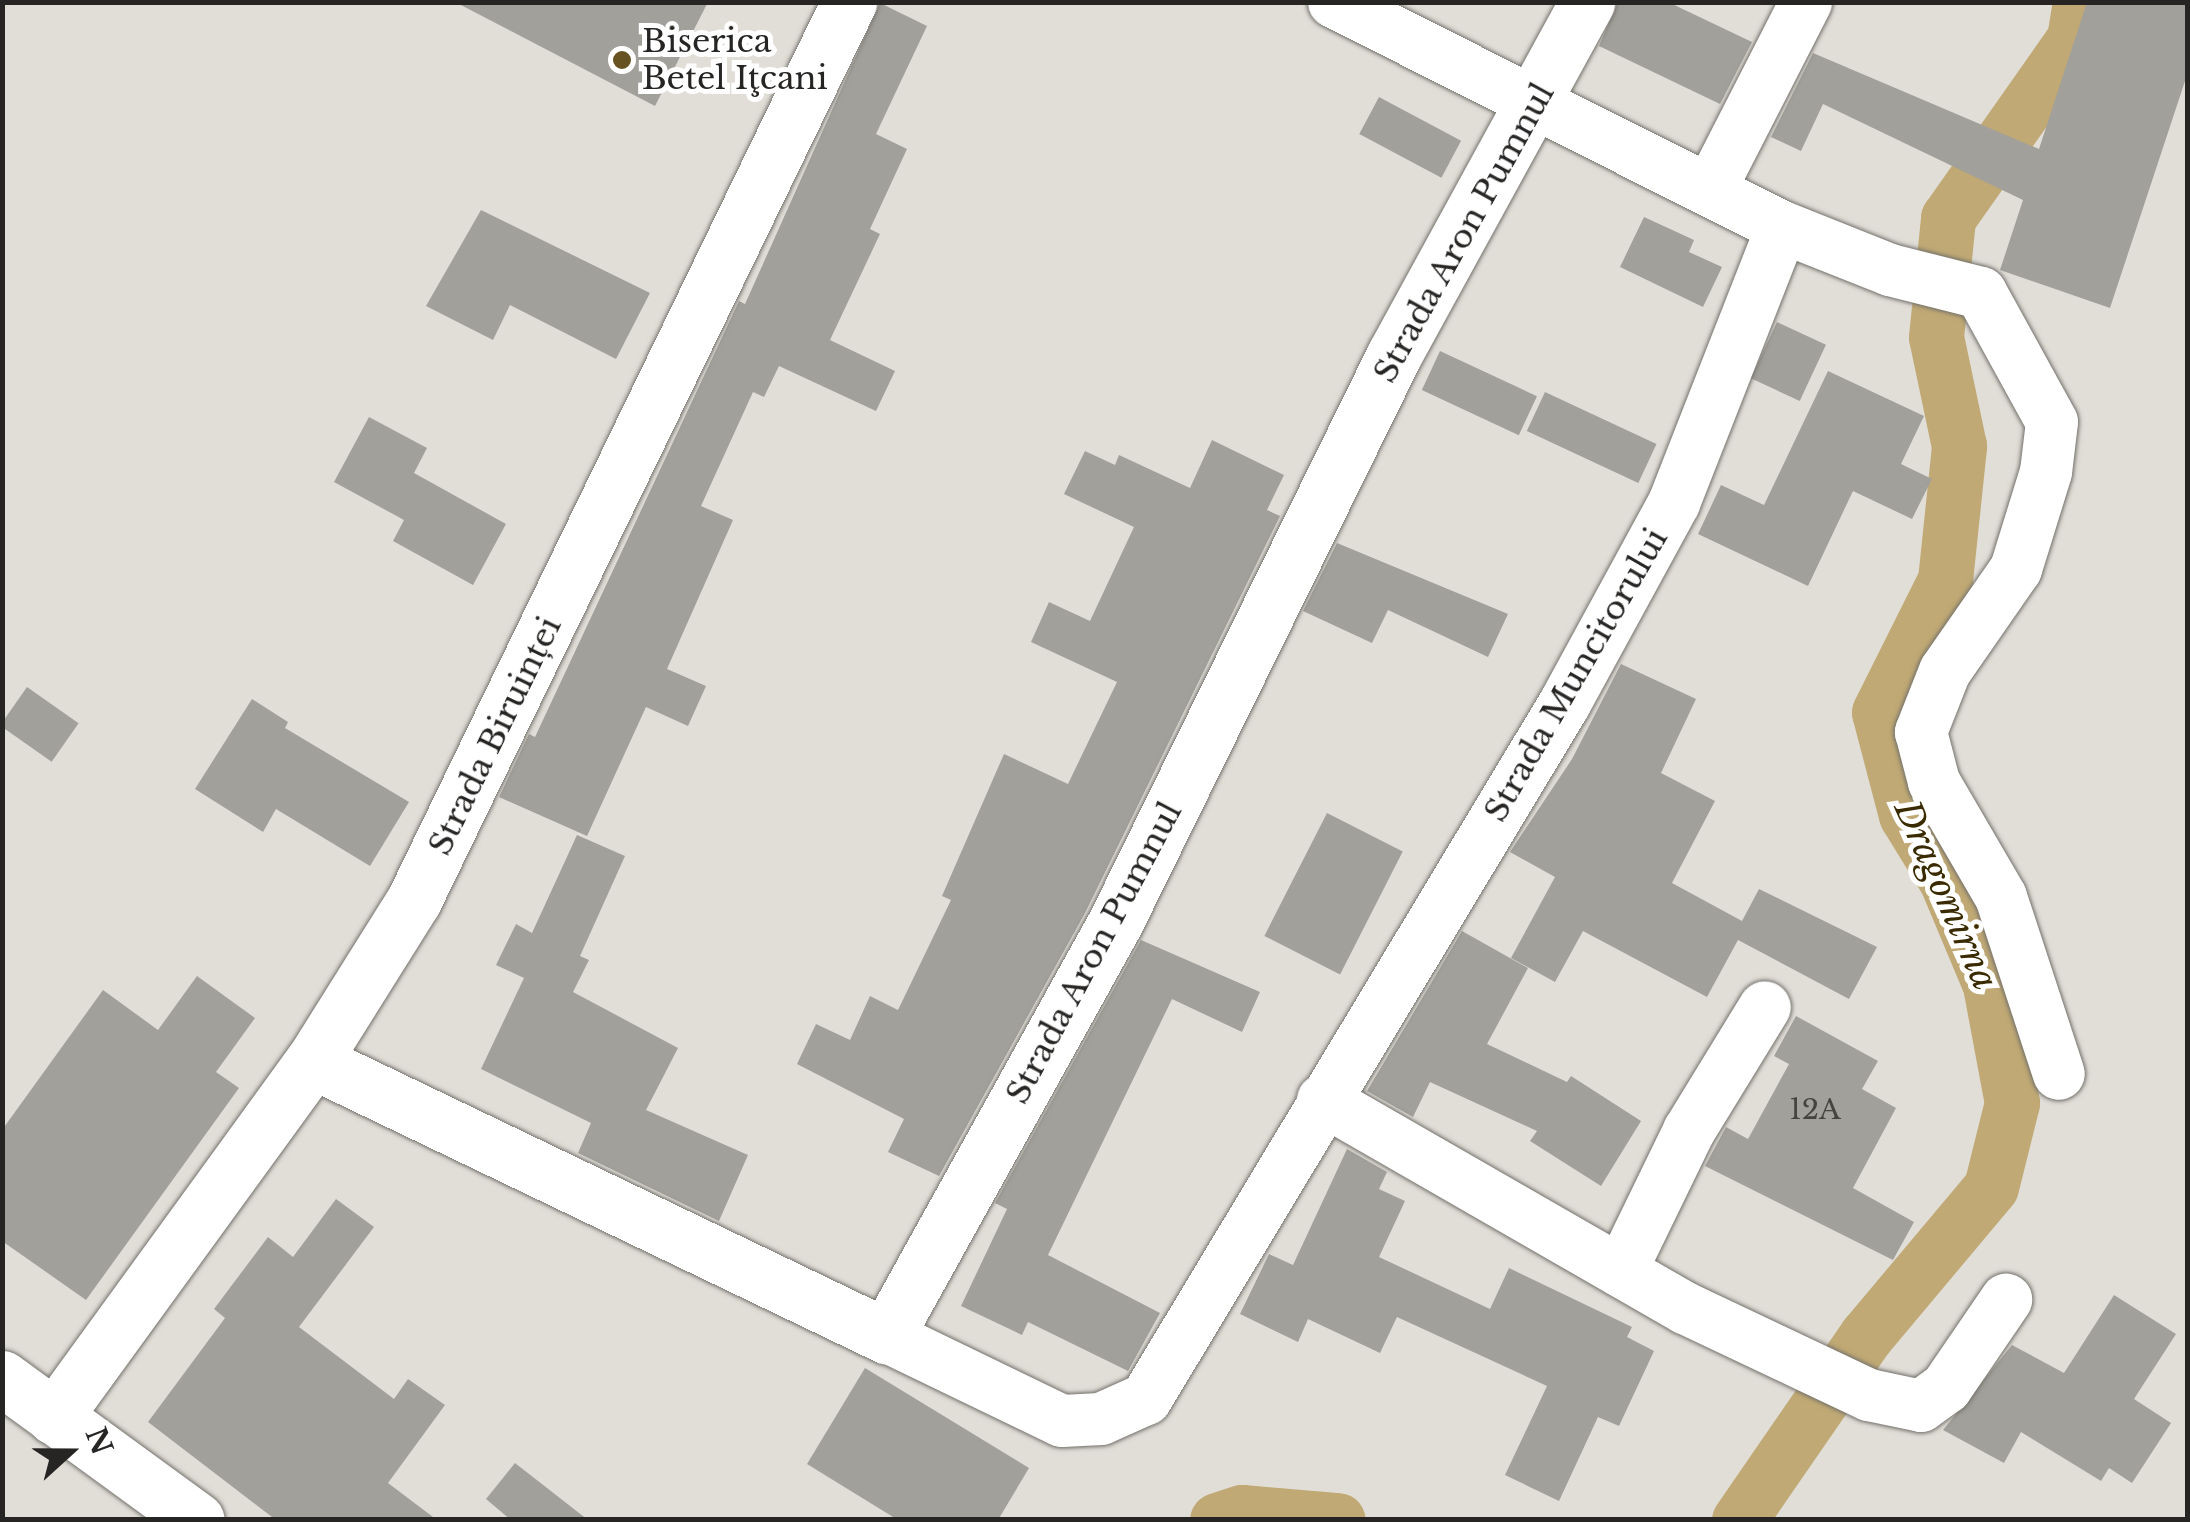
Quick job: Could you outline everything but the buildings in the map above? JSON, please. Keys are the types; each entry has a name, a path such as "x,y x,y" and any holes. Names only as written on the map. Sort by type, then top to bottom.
{"street":[{"name":"Strada Biruinței","path":"54,1417 314,1061 422,882 848,2"},
{"path":"1334,2 1782,227 1890,270 1980,293 2052,422 2046,472 2016,569 1945,672 1921,732 1934,782 2002,897 2059,1074"},
{"name":"Strada Aron Pumnul","path":"886,1336 1116,922 1394,355 1536,102 1587,2"},
{"path":"1710,190 1806,2"},
{"name":"Strada Muncitorului","path":"886,1336 1062,1421 1101,1419 1146,1399 1565,703 1674,503 1782,227"},
{"path":"1621,1271 1689,1131 1766,1007"},
{"path":"314,1061 886,1336"},
{"path":"1323,1100 1621,1271 1869,1394 1920,1406 1946,1388 2006,1300"},
{"path":"2,1378 197,1520"}],"waterway":[{"name":"Dragomirna","path":"1739,1520 1866,1336 1991,1187 2012,1103 1990,985 1946,880 1906,815 1879,712 1945,580 1959,446 1936,337 1948,218 2074,39 2080,2"},
{"name":"Dragomirna","path":"1217,1520 1242,1512 1338,1520"}],"place":[{"name":"Biserica Betel Iţcani","path":"622,60"}]}
